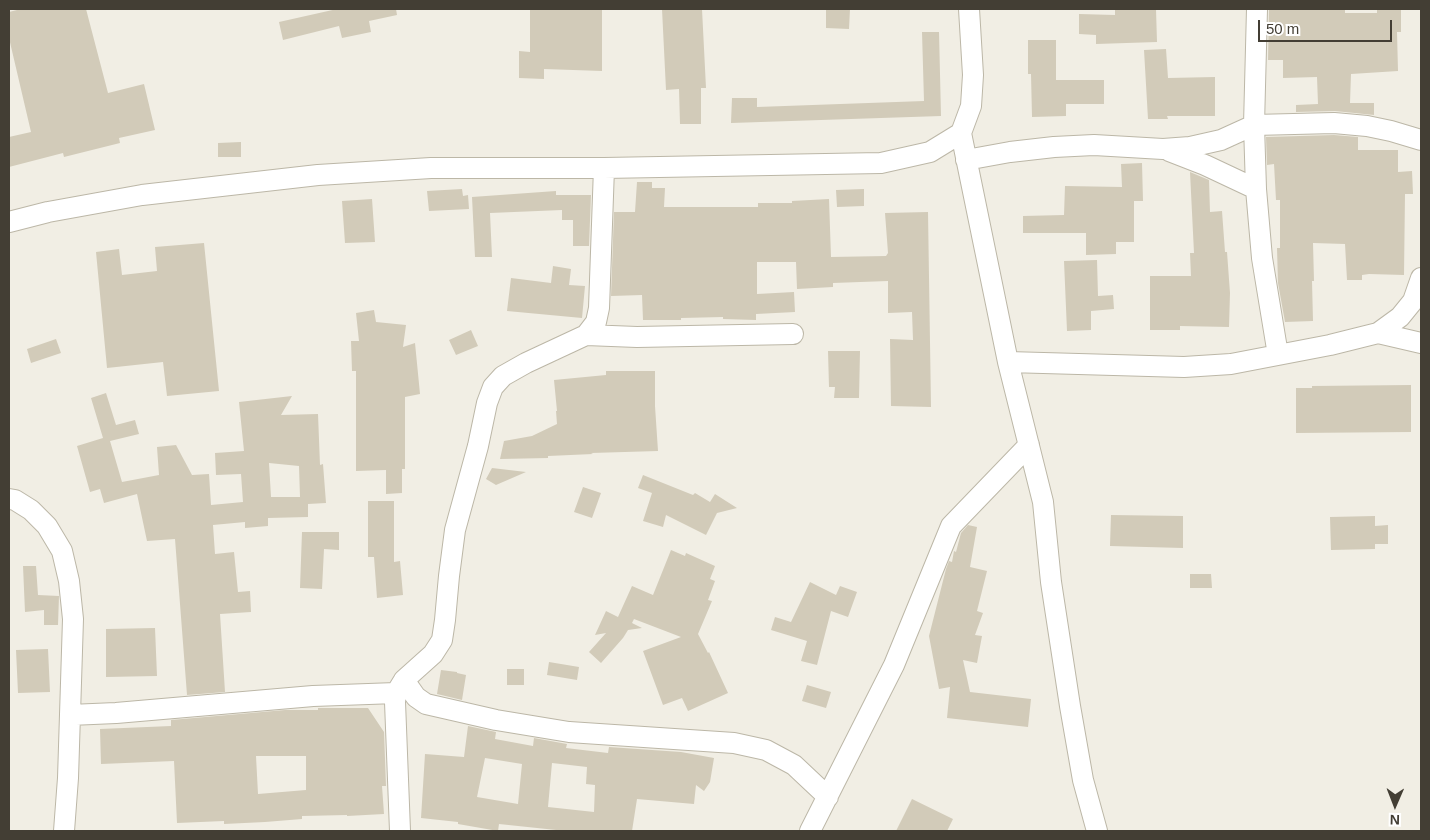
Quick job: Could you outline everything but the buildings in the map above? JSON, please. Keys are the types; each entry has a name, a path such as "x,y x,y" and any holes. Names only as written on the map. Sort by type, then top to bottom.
{"street":[{"path":"969,9 973,75 971,106 961,133 1008,362 1043,502 1051,582 1071,716 1083,780 1097,831"},
{"path":"1258,9 1254,125 1256,189 1262,258 1278,355"},
{"path":"966,160 1054,146 1094,144 1162,149 1190,147 1221,140 1254,125 1334,123 1367,126 1421,140"},
{"path":"9,222 48,212 142,195 318,175 431,168 604,168 881,163 930,152 961,133"},
{"path":"1162,149 1205,164 1256,189"},
{"path":"586,335 596,322 599,308 604,168"},
{"path":"1008,362 1184,367 1231,364 1330,345 1378,333 1400,317 1413,301 1421,278"},
{"path":"1378,333 1421,343"},
{"path":"400,831 395,702 400,686 433,654 442,640 446,620 455,530 478,446 487,403 493,387 503,376 526,363 586,335 636,337 793,334"},
{"path":"810,831 894,664 950,526 1029,445"},
{"path":"9,499 15,500 31,510 47,526 62,551 69,581 73,619 68,778 64,831"},
{"path":"70,715 116,713 313,696 400,686 426,704 496,720 569,732 734,742 766,750 794,765 828,798"}]}
